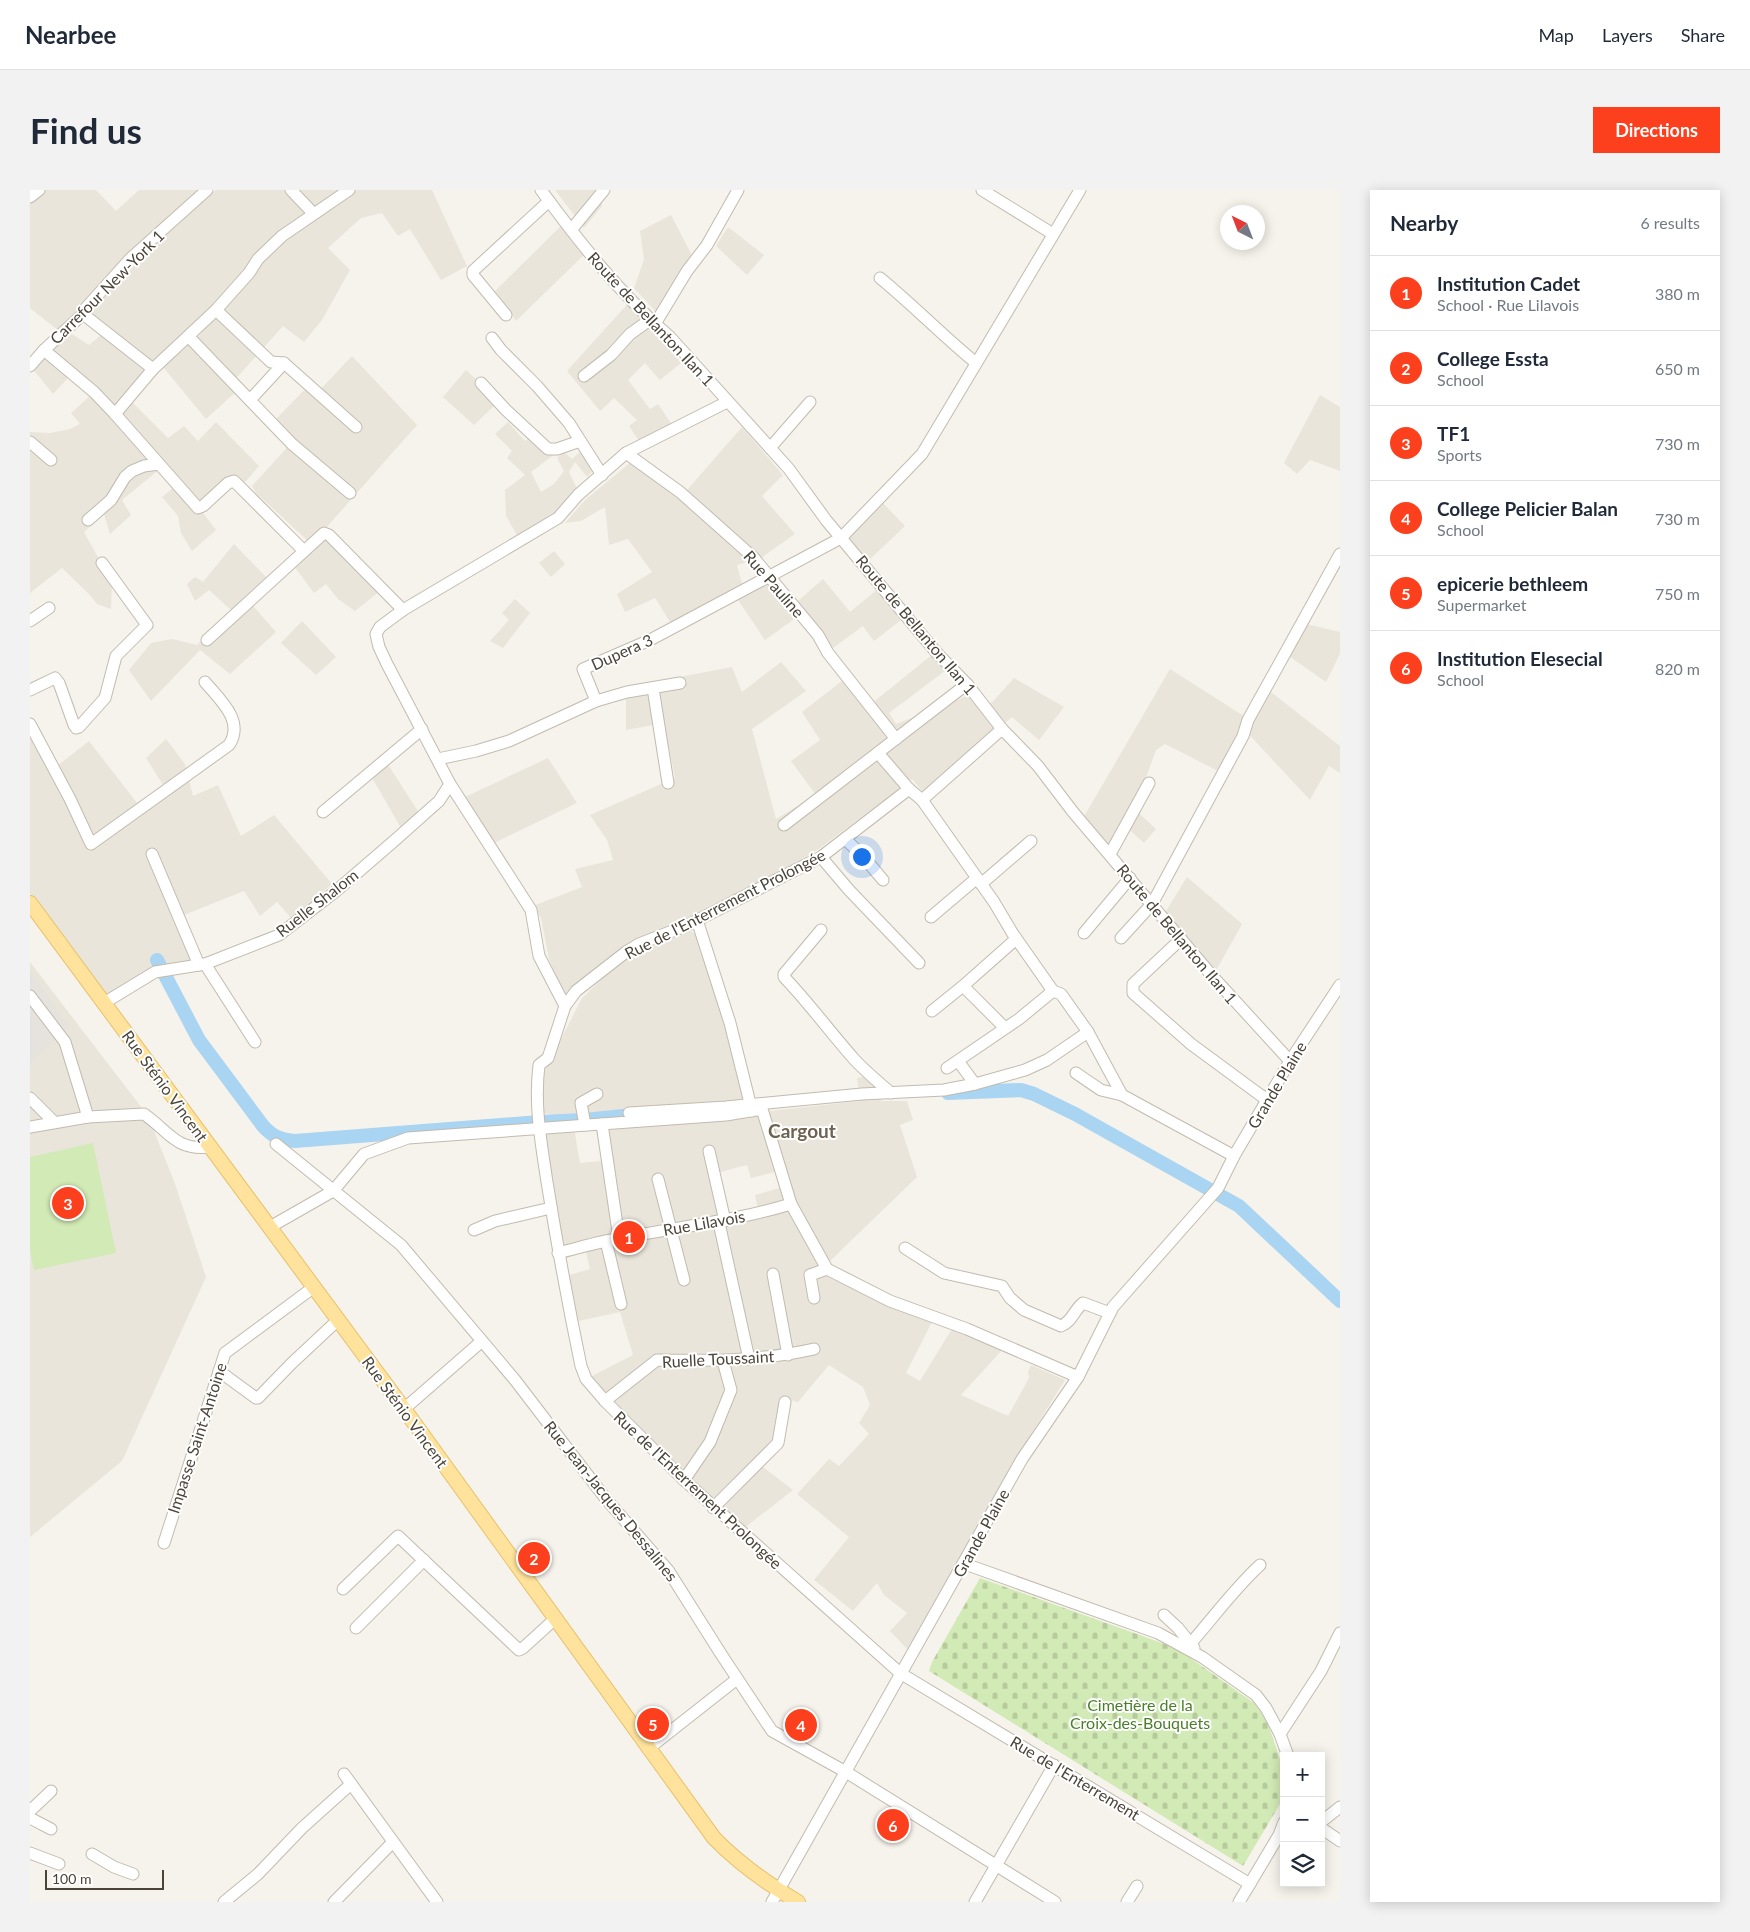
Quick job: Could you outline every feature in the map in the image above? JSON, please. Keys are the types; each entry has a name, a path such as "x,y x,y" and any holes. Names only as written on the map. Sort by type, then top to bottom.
{"main road":[{"name":"Rue Sténio Vincent","path":"30,903 404,1409 610,1691 648,1749 714,1838 732,1857 776,1896 798,1902"}],"street":[{"path":"30,197 39,190"},
{"name":"Carrefour New-York 1","path":"30,366 44,350 83,314 85,309 131,258 207,190"},
{"path":"292,190 313,213"},
{"path":"115,414 153,369 216,310 249,273 258,258 282,236 349,190"},
{"name":"Route de Bellanton Ilan 1","path":"541,190 571,230 653,322 670,336 727,402 789,469 826,520 936,652 967,684 1002,729 1038,766 1073,812 1214,978 1290,1061"},
{"path":"571,230 604,190"},
{"path":"584,376 611,354 630,334 653,322 707,245 738,190"},
{"path":"982,190 1053,234"},
{"name":"Dupera 3","path":"596,702 583,670 650,640 841,538 922,454 1080,190"},
{"path":"506,314 473,275 473,271 475,266 549,201"},
{"path":"880,278 976,363"},
{"path":"216,310 271,362 284,363 356,427"},
{"path":"83,314 153,369"},
{"path":"189,337 292,444 350,493"},
{"path":"492,338 569,423 602,476"},
{"path":"44,350 94,392 198,508 203,506 228,482 234,482 304,551"},
{"path":"250,400 284,363"},
{"path":"481,383 506,410 548,449 557,449 580,441"},
{"path":"565,1006 539,956 531,910 450,784 387,664 379,647 376,634 380,627 403,610 558,518 578,495 626,454 727,402"},
{"path":"770,448 810,402"},
{"path":"30,442 51,460"},
{"name":"Rue Pauline","path":"626,454 680,492 752,557 818,636 828,653 896,739"},
{"path":"88,520 111,500 125,478 132,471 144,466 159,464"},
{"path":"207,640 324,533 329,535 403,610"},
{"path":"1121,938 1152,904 1243,736 1248,720 1260,696 1340,554"},
{"path":"30,690 55,678 59,683 74,726 76,728 79,727 105,698 116,656 147,624 102,563"},
{"path":"30,621 49,608"},
{"path":"30,724 70,799 91,844 229,745 235,732 230,712 205,682"},
{"path":"438,759 476,751 508,741 596,702 627,692 680,683"},
{"path":"784,825 967,684"},
{"path":"653,688 668,783"},
{"path":"323,812 422,729"},
{"path":"922,800 1002,729"},
{"path":"878,753 909,789 922,800 1053,990 1061,994 1088,1032 1122,1095"},
{"path":"1110,854 1149,783"},
{"name":"Ruelle Shalom","path":"104,1003 155,972 202,965 279,935 336,891 409,828 439,801 450,784"},
{"name":"Rue de l'Enterrement Prolongée","path":"900,1673 713,1508 605,1401 586,1379 581,1366 558,1253 539,1124 536,1088 539,1065 548,1058 565,1006 576,991 639,944 697,920 821,857 909,789"},
{"path":"846,839 883,880"},
{"path":"931,917 1031,841"},
{"path":"152,854 202,965 255,1042"},
{"path":"821,857 849,890 919,963"},
{"path":"1084,933 1130,878"},
{"path":"697,920 730,1023 752,1108"},
{"path":"821,930 784,974 784,977 810,1005 830,1032 856,1061 891,1093"},
{"path":"932,1011 1016,938"},
{"path":"1180,938 1133,984 1133,993 1191,1044 1266,1100"},
{"name":"Grande Plaine","path":"776,1896 1022,1459 1078,1377 1113,1307 1215,1192 1266,1100 1340,985"},
{"path":"963,986 1005,1028"},
{"path":"947,1068 1005,1028 1053,990"},
{"path":"30,996 65,1042 88,1117"},
{"path":"270,1227 333,1191 364,1154 408,1138 539,1124 584,1122 602,1124 862,1094 944,1090 975,1084 1025,1070 1047,1060 1088,1032"},
{"path":"958,1061 975,1084"},
{"path":"1076,1073 1101,1090 1122,1095 1234,1156"},
{"path":"584,1122 581,1103 597,1094"},
{"path":"30,1098 54,1122"},
{"path":"752,1108 762,1109 791,1204 827,1269 890,1301 982,1335 1078,1377"},
{"path":"628,1114 726,1111"},
{"path":"30,1127 88,1117 144,1114 171,1138 182,1144 191,1148 210,1147"},
{"path":"602,1124 619,1238"},
{"name":"Rue Jean-Jacques Dessalines","path":"276,1144 401,1245 515,1380 606,1499 668,1570 772,1731 846,1772 1055,1902"},
{"path":"709,1151 748,1358"},
{"path":"658,1179 684,1280"},
{"name":"Rue Lilavois","path":"558,1253 619,1238 722,1222 791,1204"},
{"path":"474,1230 495,1221 552,1208"},
{"path":"606,1241 621,1304"},
{"path":"905,1248 944,1272 1002,1286 1010,1298 1024,1310 1061,1326 1070,1319 1083,1303 1110,1313"},
{"path":"814,1298 810,1275 827,1269"},
{"path":"773,1274 788,1355"},
{"name":"Impasse Saint-Antoine","path":"164,1543 225,1353 314,1287"},
{"path":"219,1371 258,1398 338,1320"},
{"path":"404,1409 482,1341"},
{"name":"Ruelle Toussaint","path":"605,1401 657,1360 724,1361 788,1355 814,1349"},
{"path":"684,1480 710,1442 731,1390 724,1361"},
{"path":"713,1508 778,1443 785,1402"},
{"path":"344,1589 396,1537 402,1538 519,1650 556,1618"},
{"path":"356,1628 424,1560"},
{"path":"964,1564 1158,1633 1202,1657 1256,1695 1266,1708 1280,1734 1287,1752"},
{"path":"1190,1644 1234,1595 1239,1585 1260,1565"},
{"path":"1164,1615 1178,1628 1202,1657"},
{"path":"1280,1734 1321,1672 1340,1633"},
{"name":"Rue de l'Enterrement","path":"900,1673 1250,1884"},
{"path":"648,1749 737,1679"},
{"path":"975,1902 1054,1765"},
{"path":"344,1774 437,1902"},
{"path":"224,1902 258,1874 302,1828 351,1784"},
{"path":"30,1811 51,1791"},
{"path":"1325,1819 1340,1806"},
{"path":"30,1818 51,1829"},
{"path":"1325,1831 1340,1841"},
{"path":"1239,1902 1280,1832"},
{"path":"334,1902 393,1842"},
{"path":"30,1853 59,1864"},
{"path":"92,1854 114,1867 133,1874"},
{"path":"1127,1902 1137,1886"}],"shaded area":[{"path":"30,190 96,190 116,211 139,190 200,190 59,331 30,308"},
{"path":"216,190 343,190 312,210 155,364 89,314 138,261"},
{"path":"355,190 432,190 467,266 441,280 410,229 398,236 382,213 361,218 328,248 350,270 322,320 304,342 283,326 233,382 239,389 206,419 163,367 197,338 239,291 262,260 285,239"},
{"path":"555,190 600,190 602,206 584,228"},
{"path":"671,215 697,265 662,318 634,288 644,260 640,231"},
{"path":"566,221 590,249 516,321 495,291"},
{"path":"728,227 764,255 747,275 716,246"},
{"path":"633,298 669,339 665,343 681,363 660,380 645,363 628,380 650,409 658,404 676,431 643,447 629,426 637,420 614,398 600,411 567,371"},
{"path":"69,332 89,345 102,334 148,371 127,397 168,438 184,426 198,441 216,422 259,466 245,482 231,481 200,509 216,530 192,551 181,533 178,516 162,497 174,487 160,469 122,500 131,515 110,534 104,514 84,532 112,583 111,609 97,604 62,568 30,593 30,432 50,433 70,429 80,424 71,413 92,394 70,376 53,394 32,368"},
{"path":"352,356 417,425 325,529 308,541 256,493 252,486 293,441 274,421 309,385 317,393"},
{"path":"466,370 499,401 474,425 443,397"},
{"path":"1320,395 1340,407 1340,471 1310,460 1297,474 1284,463"},
{"path":"508,422 525,441 535,432 555,454 531,472 541,492 554,484 564,471 557,458 564,452 572,459 585,447 600,464 587,477 575,462 569,472 581,497 522,544 506,516 505,490 525,475 507,458 512,451 495,434"},
{"path":"742,427 783,475 762,496 795,534 761,558 737,565 742,584 734,591 672,625 655,598 625,612 617,594 652,572 628,539 609,545 605,507 581,521 565,523 585,500 631,462 681,497"},
{"path":"881,501 905,526 866,563 845,539"},
{"path":"328,537 380,591 355,611 338,599 326,584 314,593 294,566"},
{"path":"234,544 267,578 246,598 276,632 230,674 200,650 151,701 129,670 151,643 172,639 197,645 231,610 209,590 195,601 187,584 195,577 203,582"},
{"path":"554,551 565,564 551,577 539,563"},
{"path":"823,579 850,612 880,587 905,617 874,641 863,626 833,648 804,612 765,640 738,600 770,581 791,607"},
{"path":"515,599 530,613 503,648 490,641 509,620 502,613"},
{"path":"302,621 336,657 316,675 281,643"},
{"path":"1302,623 1340,632 1340,654 1326,682 1286,654"},
{"path":"933,654 946,670 889,713 896,724 969,695 998,729 923,792 912,779 820,848 765,883 622,948 578,991 569,1006 549,959 541,918 533,906 582,887 575,869 613,860 607,840 590,815 675,778 664,723 626,730 626,695 651,691 659,681 732,667 742,692 781,662 806,691 752,729 776,819 816,795 791,761 820,740 802,712 847,677 871,704"},
{"path":"1170,669 1250,720 1267,689 1340,746 1340,773 1329,766 1310,800 1243,728 1220,772 1165,744 1156,750 1145,780 1131,806 1156,829 1144,843 1122,823 1108,848 1082,820"},
{"path":"1014,678 1064,707 1039,740 1012,717 1004,724 987,708"},
{"path":"30,733 52,770 89,741 137,803 165,788 146,758 166,739 185,764 193,796 218,785 241,836 274,815 332,884 291,918 277,902 260,916 244,891 184,915 203,960 105,996 30,894"},
{"path":"548,758 577,803 492,844 463,798"},
{"path":"387,763 419,813 401,828 371,776"},
{"path":"1187,877 1242,924 1213,976 1163,916"},
{"path":"682,928 699,935 746,1102 574,1118 543,1113 541,1083 548,1062 582,998 624,958 640,947"},
{"path":"30,962 148,1116 174,1181 206,1277 122,1461 30,1537"},
{"path":"30,970 69,1027 30,1063"},
{"path":"876,1075 881,1101 907,1101 913,1120 900,1125 917,1177 830,1261 813,1238 783,1175 769,1111 860,1101 857,1078"},
{"path":"763,1113 775,1172 751,1178 747,1165 717,1173 726,1215 758,1209 755,1195 780,1188 806,1240 832,1279 889,1304 933,1320 906,1373 920,1381 953,1327 1003,1349 961,1395 1008,1416 1029,1378 1028,1372 1031,1365 1065,1380 1016,1458 908,1650 890,1631 907,1613 884,1595 877,1583 853,1611 814,1580 849,1537 797,1494 829,1459 839,1466 869,1434 859,1423 870,1405 863,1387 829,1365 798,1402 782,1398 774,1442 755,1461 793,1490 743,1529 611,1399 592,1376 633,1355 620,1312 574,1322 566,1276 590,1269 584,1243 562,1248 543,1132 574,1128 580,1163 612,1160 607,1126"}],"green space":[{"path":"93,1143 116,1253 34,1270 30,1250 30,1157"},
{"name":"Cimetière de la Croix-des-Bouquets","path":"980,1578 1176,1648 1254,1703 1267,1721 1280,1759 1280,1804 1243,1866 929,1671 932,1662"}],"waterway":[{"path":"157,960 199,1040 263,1126 270,1133 281,1139 295,1141 585,1120 642,1114"},
{"path":"948,1093 1021,1090 1034,1094 1075,1114 1239,1206 1340,1301"}],"place":[{"name":"TF1","path":"68,1203"},
{"name":"Institution Cadet","path":"629,1237"},
{"name":"College Essta","path":"534,1558"},
{"name":"epicerie bethleem","path":"653,1724"},
{"name":"College Pelicier Balan","path":"801,1725"},
{"name":"Institution Elesecial","path":"893,1825"}],"district":[{"name":"Cargout","path":"802,1131"}]}
